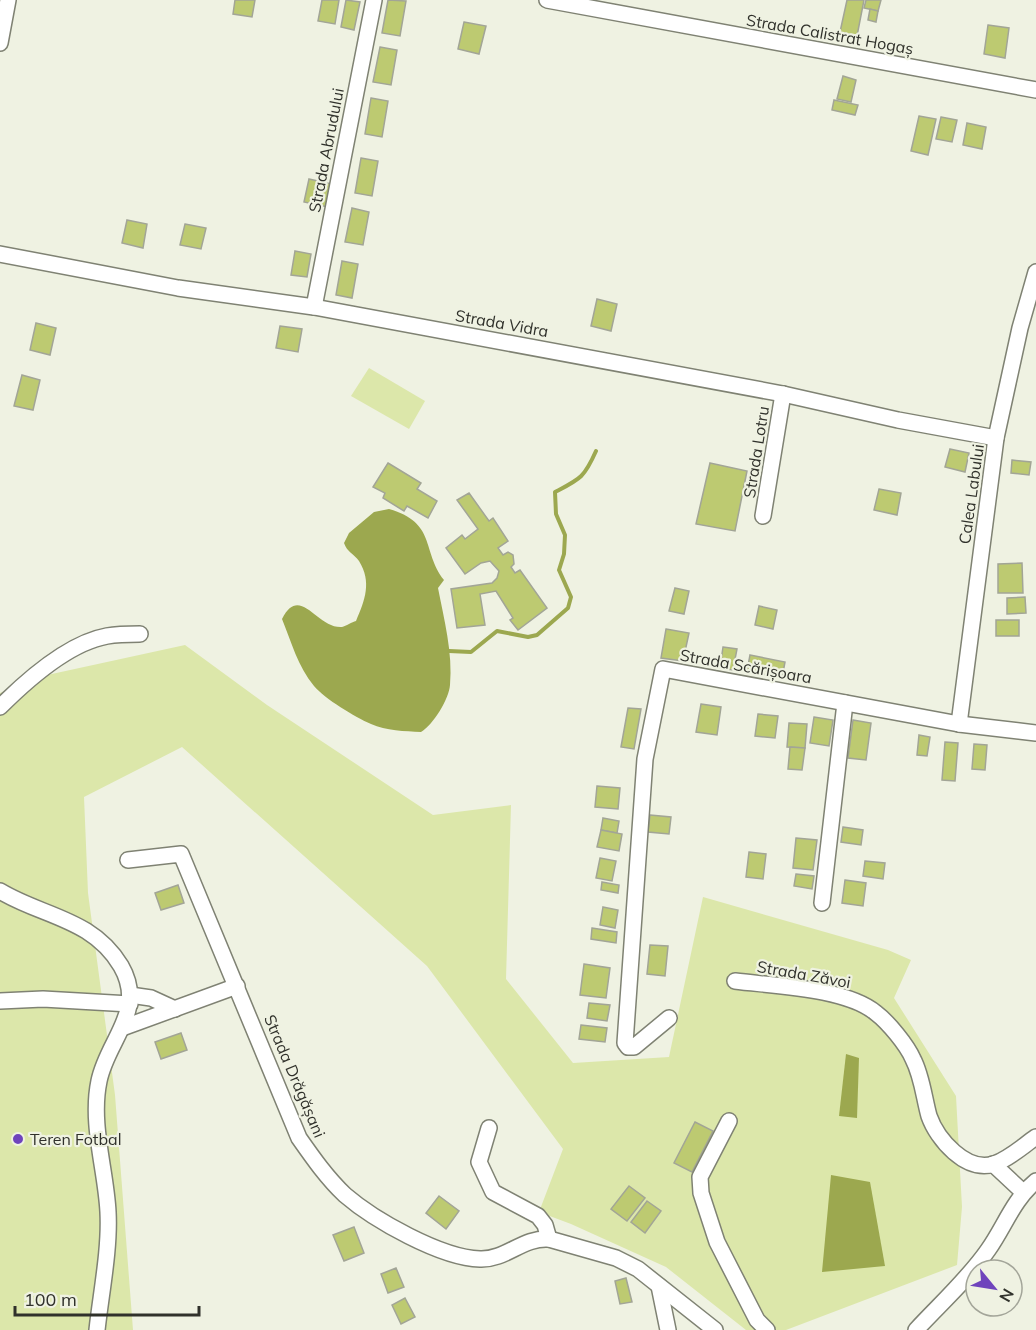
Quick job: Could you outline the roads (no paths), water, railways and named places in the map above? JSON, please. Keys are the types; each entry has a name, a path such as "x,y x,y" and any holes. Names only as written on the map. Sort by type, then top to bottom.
{"street":[{"path":"0,43 8,0"},
{"name":"Strada Abrudului","path":"314,307 374,0"},
{"name":"Strada Calistrat Hogaș","path":"547,0 1036,90"},
{"name":"Strada Vidra","path":"0,254 178,288 314,307 783,394 898,420 996,438"},
{"name":"Calea Labului","path":"959,724 996,438 1020,328 1036,272"},
{"name":"Strada Lotru","path":"764,516 783,394"},
{"path":"0,707 56,658 85,643 107,636 140,634"},
{"name":"Strada Scărișoara","path":"669,1018 634,1047 628,1047 625,1043 645,759 663,669 959,724 1036,733"},
{"path":"822,903 845,703"},
{"name":"Strada Drăgășani","path":"128,860 181,854 299,1138 321,1170 344,1194 364,1210 425,1244 446,1252 479,1259 494,1258 527,1241 540,1238 616,1258 638,1269 715,1330"},
{"path":"0,891 19,902 63,917 86,930 105,946 121,967 130,999 123,1028 103,1065 96,1102 109,1216 97,1330"},
{"name":"Strada Zăvoi","path":"735,981 845,997 876,1013 914,1059 930,1120 942,1139 952,1151 964,1159 976,1164 993,1164"},
{"path":"123,1028 237,986"},
{"path":"0,1000 151,998 175,1009"},
{"path":"729,1121 700,1177 701,1193 717,1242 757,1320 767,1330"},
{"path":"489,1128 479,1162 493,1192 538,1216 545,1225 549,1239"},
{"path":"1023,1192 993,1164 1036,1137"},
{"path":"916,1330 989,1249 1023,1192 1036,1181"},
{"path":"659,1286 668,1330"}],"waterway":[{"path":"449,651 471,652 497,631 528,637 537,635 568,608 571,597 559,570 564,554 565,535 556,514 555,492 580,477 596,451"}],"place":[{"name":"Teren Fotbal","path":"18,1139"}]}
